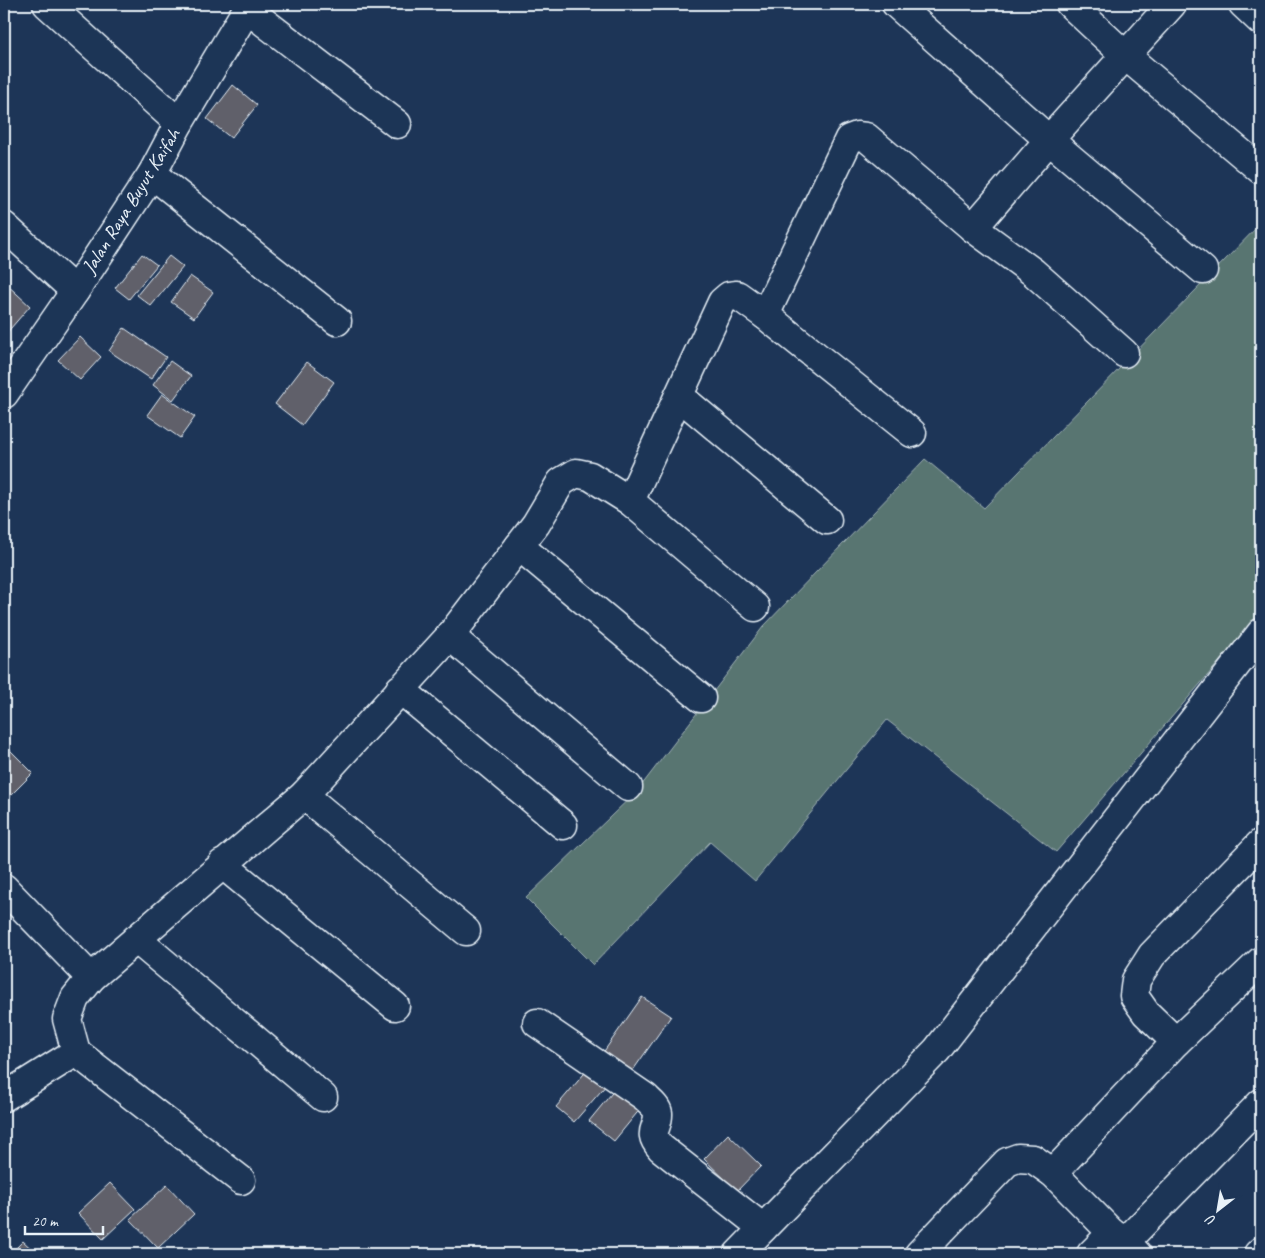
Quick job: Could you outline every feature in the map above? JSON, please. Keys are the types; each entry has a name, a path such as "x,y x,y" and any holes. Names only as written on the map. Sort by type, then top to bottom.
{"street":[{"path":"47,4 179,123"},
{"path":"896,4 1049,140 1203,270"},
{"path":"1070,4 1126,56 1261,170"},
{"path":"973,228 1049,140 1172,4"},
{"path":"1243,4 1261,21"},
{"path":"248,6 397,124"},
{"name":"Jalan Raya Buyut Kaifah","path":"4,394 152,174 179,123 248,6"},
{"path":"765,315 849,139 857,136 866,137 973,228 1033,272 1124,353"},
{"path":"152,174 337,321"},
{"path":"4,226 75,291"},
{"path":"630,501 722,302 729,296 737,295 765,315 912,432"},
{"path":"679,396 827,520"},
{"path":"242,1180 76,1052 67,1019 75,998 91,978 304,795 450,636 536,524 561,482 576,473 590,476 630,501 755,607"},
{"path":"518,546 701,698"},
{"path":"738,1254 938,1050 1261,633"},
{"path":"450,636 628,786"},
{"path":"400,689 563,825"},
{"path":"304,795 466,931"},
{"path":"1176,1042 1146,1013 1134,996 1136,980 1152,955 1261,843"},
{"path":"222,864 395,1006"},
{"path":"4,888 91,978"},
{"path":"136,939 323,1097"},
{"path":"1053,1173 1176,1042 1261,961"},
{"path":"537,1023 645,1097 656,1108 658,1114 653,1132 655,1142 764,1228"},
{"path":"4,1097 76,1052"},
{"path":"1091,1254 1124,1243 1261,1103"},
{"path":"919,1254 1007,1162 1018,1158 1033,1159 1053,1173 1124,1243"},
{"path":"1258,1254 1261,1251"}],"green space":[{"path":"1261,223 1261,613 1056,852 887,720 755,881 710,842 593,965 526,898 638,790 763,627 925,459 984,508"}],"building":[{"path":"233,85 257,105 231,138 207,119"},
{"path":"142,254 157,265 129,299 115,288"},
{"path":"169,256 183,267 151,306 137,295"},
{"path":"190,276 213,292 194,318 171,302"},
{"path":"4,282 30,306 4,336"},
{"path":"124,328 166,357 151,379 109,351"},
{"path":"80,337 101,357 80,380 58,360"},
{"path":"170,361 191,376 173,400 153,385"},
{"path":"307,362 334,382 302,425 275,404"},
{"path":"162,394 195,417 180,438 147,415"},
{"path":"4,744 33,773 4,802"},
{"path":"642,997 671,1016 629,1076 600,1057"},
{"path":"589,1068 608,1083 574,1122 556,1107"},
{"path":"616,1088 641,1108 614,1141 589,1121"},
{"path":"728,1134 761,1166 737,1191 704,1159"},
{"path":"110,1183 135,1209 103,1239 78,1213"},
{"path":"167,1185 194,1214 158,1248 130,1219"},
{"path":"23,1241 37,1254 10,1254"}]}
